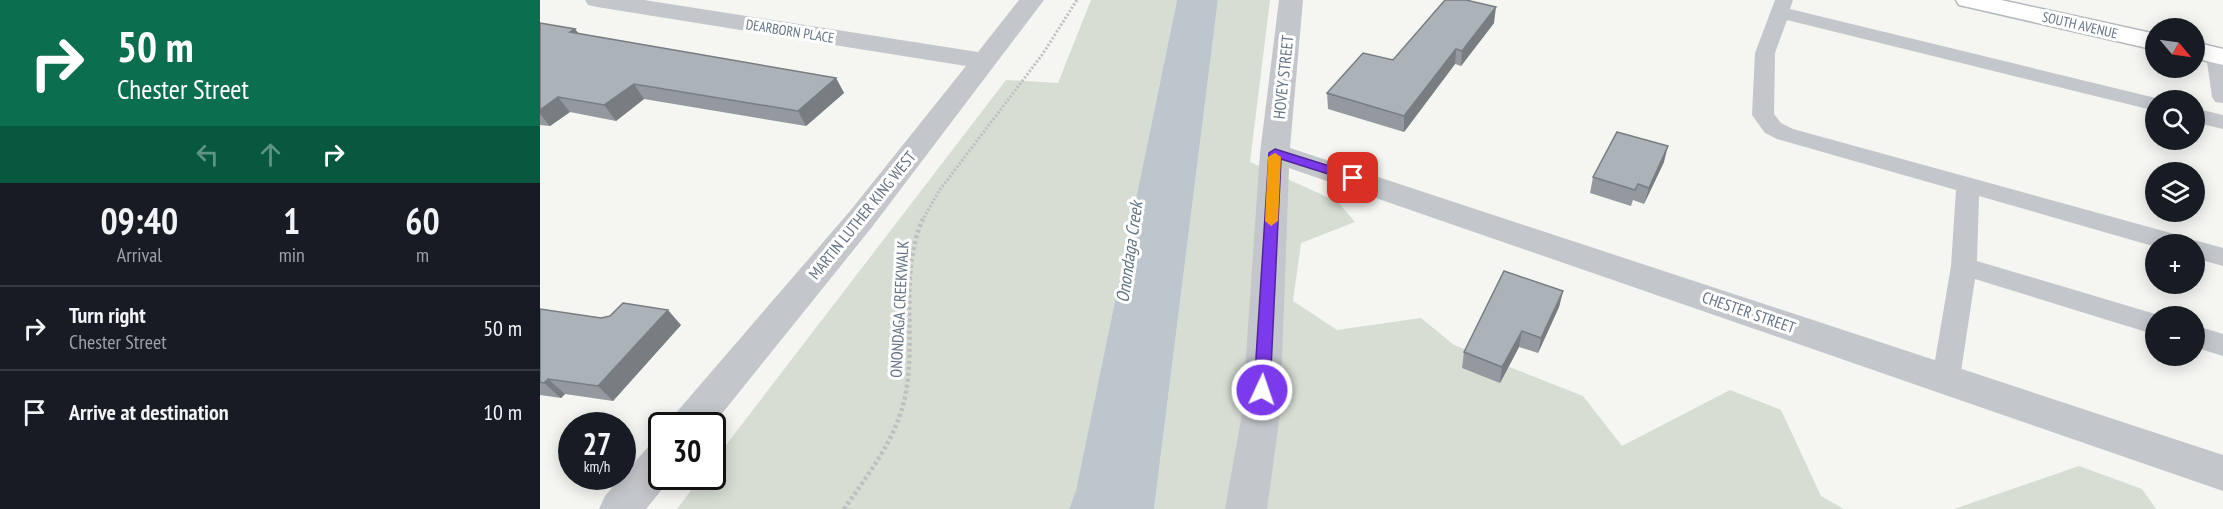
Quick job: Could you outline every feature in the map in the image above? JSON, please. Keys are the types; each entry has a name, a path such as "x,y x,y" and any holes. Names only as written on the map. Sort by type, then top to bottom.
{"main road":[{"name":"SOUTH AVENUE","path":"1968,0 2145,40"}],"street":[{"name":"DEARBORN PLACE","path":"597,0 984,61"},
{"name":"MARTIN LUTHER KING WEST","path":"700,412 861,219 1032,0"},
{"name":"HOVEY STREET","path":"1246,509 1261,414 1275,153 1291,0"},
{"name":"CHESTER STREET","path":"1275,153 1373,184 2223,473"},
{"path":"620,509 648,476"}],"lane":[{"path":"2145,102 1781,6 1765,53 1763,115 1773,128 1785,134 2145,235"},
{"path":"2211,54 2223,97"},
{"path":"2205,118 2223,122"},
{"path":"1946,378 1964,266 1968,184"},
{"path":"2205,252 2223,257"},
{"path":"1964,266 2145,322"},
{"path":"2205,339 2223,345"}],"path":[{"name":"ONONDAGA CREEKWALK","path":"844,509 885,451 906,393 913,244 919,223 943,186 1060,30 1077,0"}],"shaded area":[{"path":"1091,0 1177,0 1076,490 1069,509 677,509 691,490 726,490 726,445 1006,80 1058,83"},
{"path":"1218,0 1270,0 1250,162 1338,202 1355,222 1301,243 1293,301 1337,330 1421,318 1454,345 1583,396 1622,446 1730,390 1781,410 1821,496 1844,509 1154,509"},
{"path":"2079,466 2142,489 2156,509 1954,509"}],"water":[{"name":"Onondaga Creek","path":"1177,0 1218,0 1154,509 1069,509 1076,490"}],"building":[{"path":"1445,0 1466,0 1496,7 1462,51 1456,49 1404,116 1327,93 1363,53 1393,60"},
{"path":"540,23 575,29 570,32 836,78 798,111 634,84 604,105 558,97 540,110"},
{"path":"1617,132 1668,146 1649,188 1638,184 1635,190 1593,177"},
{"path":"1504,271 1563,291 1541,338 1522,331 1502,367 1464,352"},
{"path":"623,303 668,310 598,386 548,379 544,383 540,382 540,309 601,318 610,316"}],"slow traffic":[{"path":"1271,221 1275,157"}],"route":[{"path":"1262,390 1275,153 1353,178"}]}
